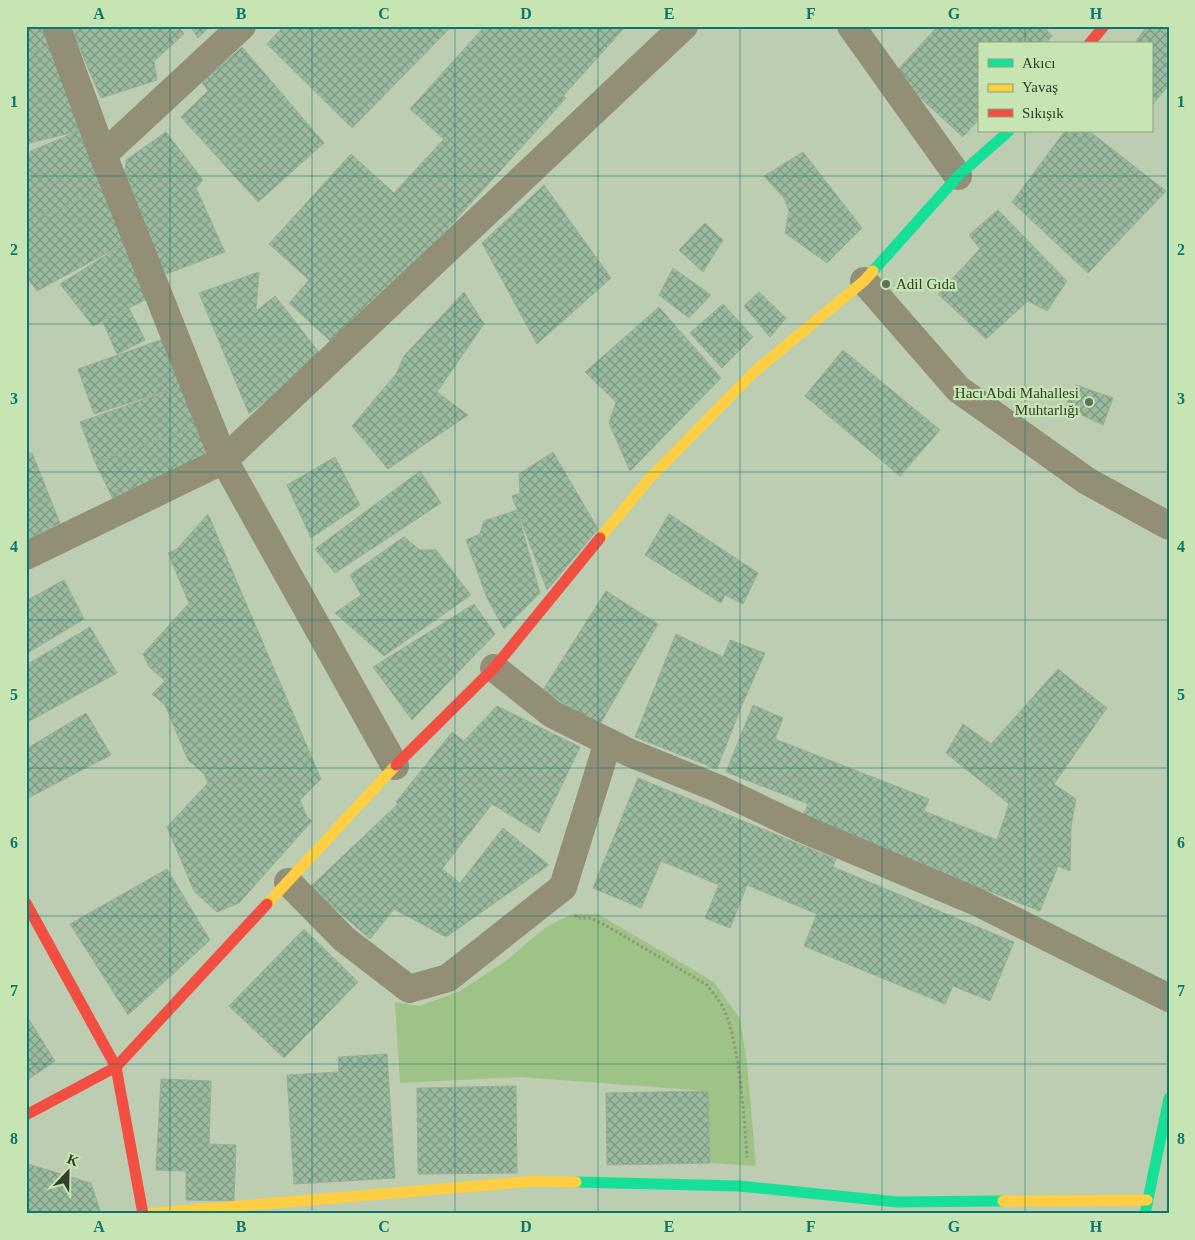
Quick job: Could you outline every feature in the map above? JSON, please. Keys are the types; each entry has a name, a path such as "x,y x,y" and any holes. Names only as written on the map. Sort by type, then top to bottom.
{"street":[{"path":"56,26 103,155 224,460 395,766"},
{"path":"103,155 242,26"},
{"path":"26,556 224,460 684,26"},
{"path":"851,26 958,176"},
{"path":"1091,42 1104,26"},
{"path":"26,1115 116,1067 395,766 494,668 648,480 754,372 864,281 958,176 1008,132"},
{"path":"864,281 958,388 1088,481 1169,526"},
{"path":"494,668 552,714 608,742 977,902 1169,998"},
{"path":"288,882 344,939 409,989 448,978 563,887 608,742"},
{"path":"26,904 116,1067 144,1214 535,1182 749,1187 897,1202 1146,1200"},
{"path":"1145,1214 1146,1200 1169,1098"}],"path":[{"path":"563,887 577,918 591,918 605,925 707,985 718,998 726,1014 734,1049 745,1130 749,1187"}],"green space":[{"path":"573,914 598,914 714,982 740,1019 747,1062 756,1166 710,1163 708,1091 521,1077 400,1083 395,1002 420,1006 460,991 507,960 546,927"}],"building":[{"path":"26,26 52,26 61,39 26,57"},
{"path":"70,26 178,26 184,34 154,61 157,80 101,98"},
{"path":"190,26 210,26 198,38"},
{"path":"284,26 452,26 352,128 267,44"},
{"path":"485,26 626,26 563,96 566,98 339,349 289,303 309,280 269,244 351,154 394,193 444,139 410,109"},
{"path":"938,26 1043,26 1052,36 1047,42 978,42 978,120 963,137 894,74"},
{"path":"1147,26 1169,26 1169,85 1152,105 1152,42 1135,42"},
{"path":"61,39 79,131 26,144 26,57"},
{"path":"242,47 324,143 258,202 181,117 208,91 202,82"},
{"path":"79,131 106,188 26,223 26,153"},
{"path":"166,132 203,180 196,188 225,252 163,275 125,171 126,160"},
{"path":"1064,132 1090,132 1166,191 1088,273 1012,202"},
{"path":"803,152 862,228 827,263 785,233 789,211 784,198 764,176"},
{"path":"544,185 611,278 537,344 482,243"},
{"path":"106,188 127,242 37,291 26,276 26,223"},
{"path":"998,210 1067,281 1047,311 1028,301 986,339 938,294 980,249 969,235"},
{"path":"705,223 723,240 703,272 679,250"},
{"path":"127,242 149,298 93,326 60,284"},
{"path":"673,268 711,295 689,318 659,295"},
{"path":"259,272 256,311 275,296 322,356 249,414 199,293"},
{"path":"464,292 484,324 437,392 468,415 388,469 352,426 396,374 404,356"},
{"path":"759,292 786,318 770,337 744,306"},
{"path":"723,304 753,337 722,368 690,333"},
{"path":"659,307 721,378 630,471 609,423 616,402 585,372"},
{"path":"129,308 145,340 117,354 102,320"},
{"path":"169,337 189,384 94,414 78,369"},
{"path":"843,350 940,430 900,476 805,396"},
{"path":"189,384 202,425 95,462 80,422"},
{"name":"Hacı Abdi Mahallesi Muhtarlığı","path":"1076,385 1113,398 1103,425 1065,407"},
{"path":"202,425 215,458 116,505 95,462"},
{"path":"553,452 598,529 547,590 512,496 520,493 519,474"},
{"path":"32,453 60,523 26,541 26,455"},
{"path":"335,457 360,505 311,538 287,485"},
{"path":"420,471 441,503 335,573 315,549"},
{"path":"517,510 540,593 504,629 487,598 466,540 480,534 484,521"},
{"path":"208,514 321,779 300,800 307,817 312,821 239,903 217,912 194,891 167,827 208,783 204,774 188,760 165,705 152,694 165,681 149,667 143,654 189,603 168,553 177,549"},
{"path":"669,514 758,573 743,604 725,595 721,603 645,555"},
{"path":"404,537 420,550 436,550 471,595 384,656 335,613 361,595 350,575"},
{"path":"64,580 84,619 26,654 26,601"},
{"path":"606,591 658,624 599,726 543,690"},
{"path":"474,604 495,634 412,720 373,667"},
{"path":"90,627 117,673 26,723 26,665"},
{"path":"676,634 723,657 730,640 765,653 717,769 635,737"},
{"path":"1058,669 1107,708 1054,784 1076,799 1071,826 1070,871 1058,866 1040,911 801,820 808,804 726,772 753,705 783,718 775,739 929,799 924,811 997,840 1009,804 946,753 963,724 991,744"},
{"path":"497,706 580,747 539,833 492,804 442,869 460,883 503,828 549,865 446,937 394,909 370,939 310,887 398,804 396,802 452,732 464,741"},
{"path":"86,713 111,755 26,799 26,749"},
{"path":"638,778 836,859 833,867 1014,942 990,1001 953,986 945,1004 804,946 817,914 747,885 730,928 705,918 719,885 661,861 641,908 593,888"},
{"path":"167,869 210,940 128,1015 70,924"},
{"path":"304,929 358,982 284,1058 229,1006"},
{"path":"26,1015 55,1061 26,1081"},
{"path":"387,1054 395,1178 294,1184 287,1075 339,1072 338,1057"},
{"path":"161,1079 211,1081 209,1144 236,1145 234,1201 186,1200 186,1171 156,1170"},
{"path":"516,1086 517,1173 418,1174 417,1088"},
{"path":"708,1091 710,1163 607,1165 606,1093"},
{"path":"28,1164 91,1183 101,1214 26,1214"}],"traffic: fast":[{"path":"873,271 958,176 1008,132"},
{"path":"1145,1214 1169,1098"},
{"path":"576,1182 739,1186 897,1202 1003,1201"}],"traffic: slow":[{"path":"600,538 649,479 754,372 864,281 873,271"},
{"path":"267,904 396,765"},
{"path":"144,1214 535,1181 576,1182"},
{"path":"1003,1201 1147,1200"}],"traffic: jam":[{"path":"1091,42 1104,26"},
{"path":"396,765 494,668 600,538"},
{"path":"26,903 116,1067 143,1214"},
{"path":"26,1115 116,1067 267,904"}],"place":[{"name":"Adil Gıda","path":"886,284"},
{"name":"Hacı Abdi Mahallesi Muhtarlığı","path":"1089,402"}]}
